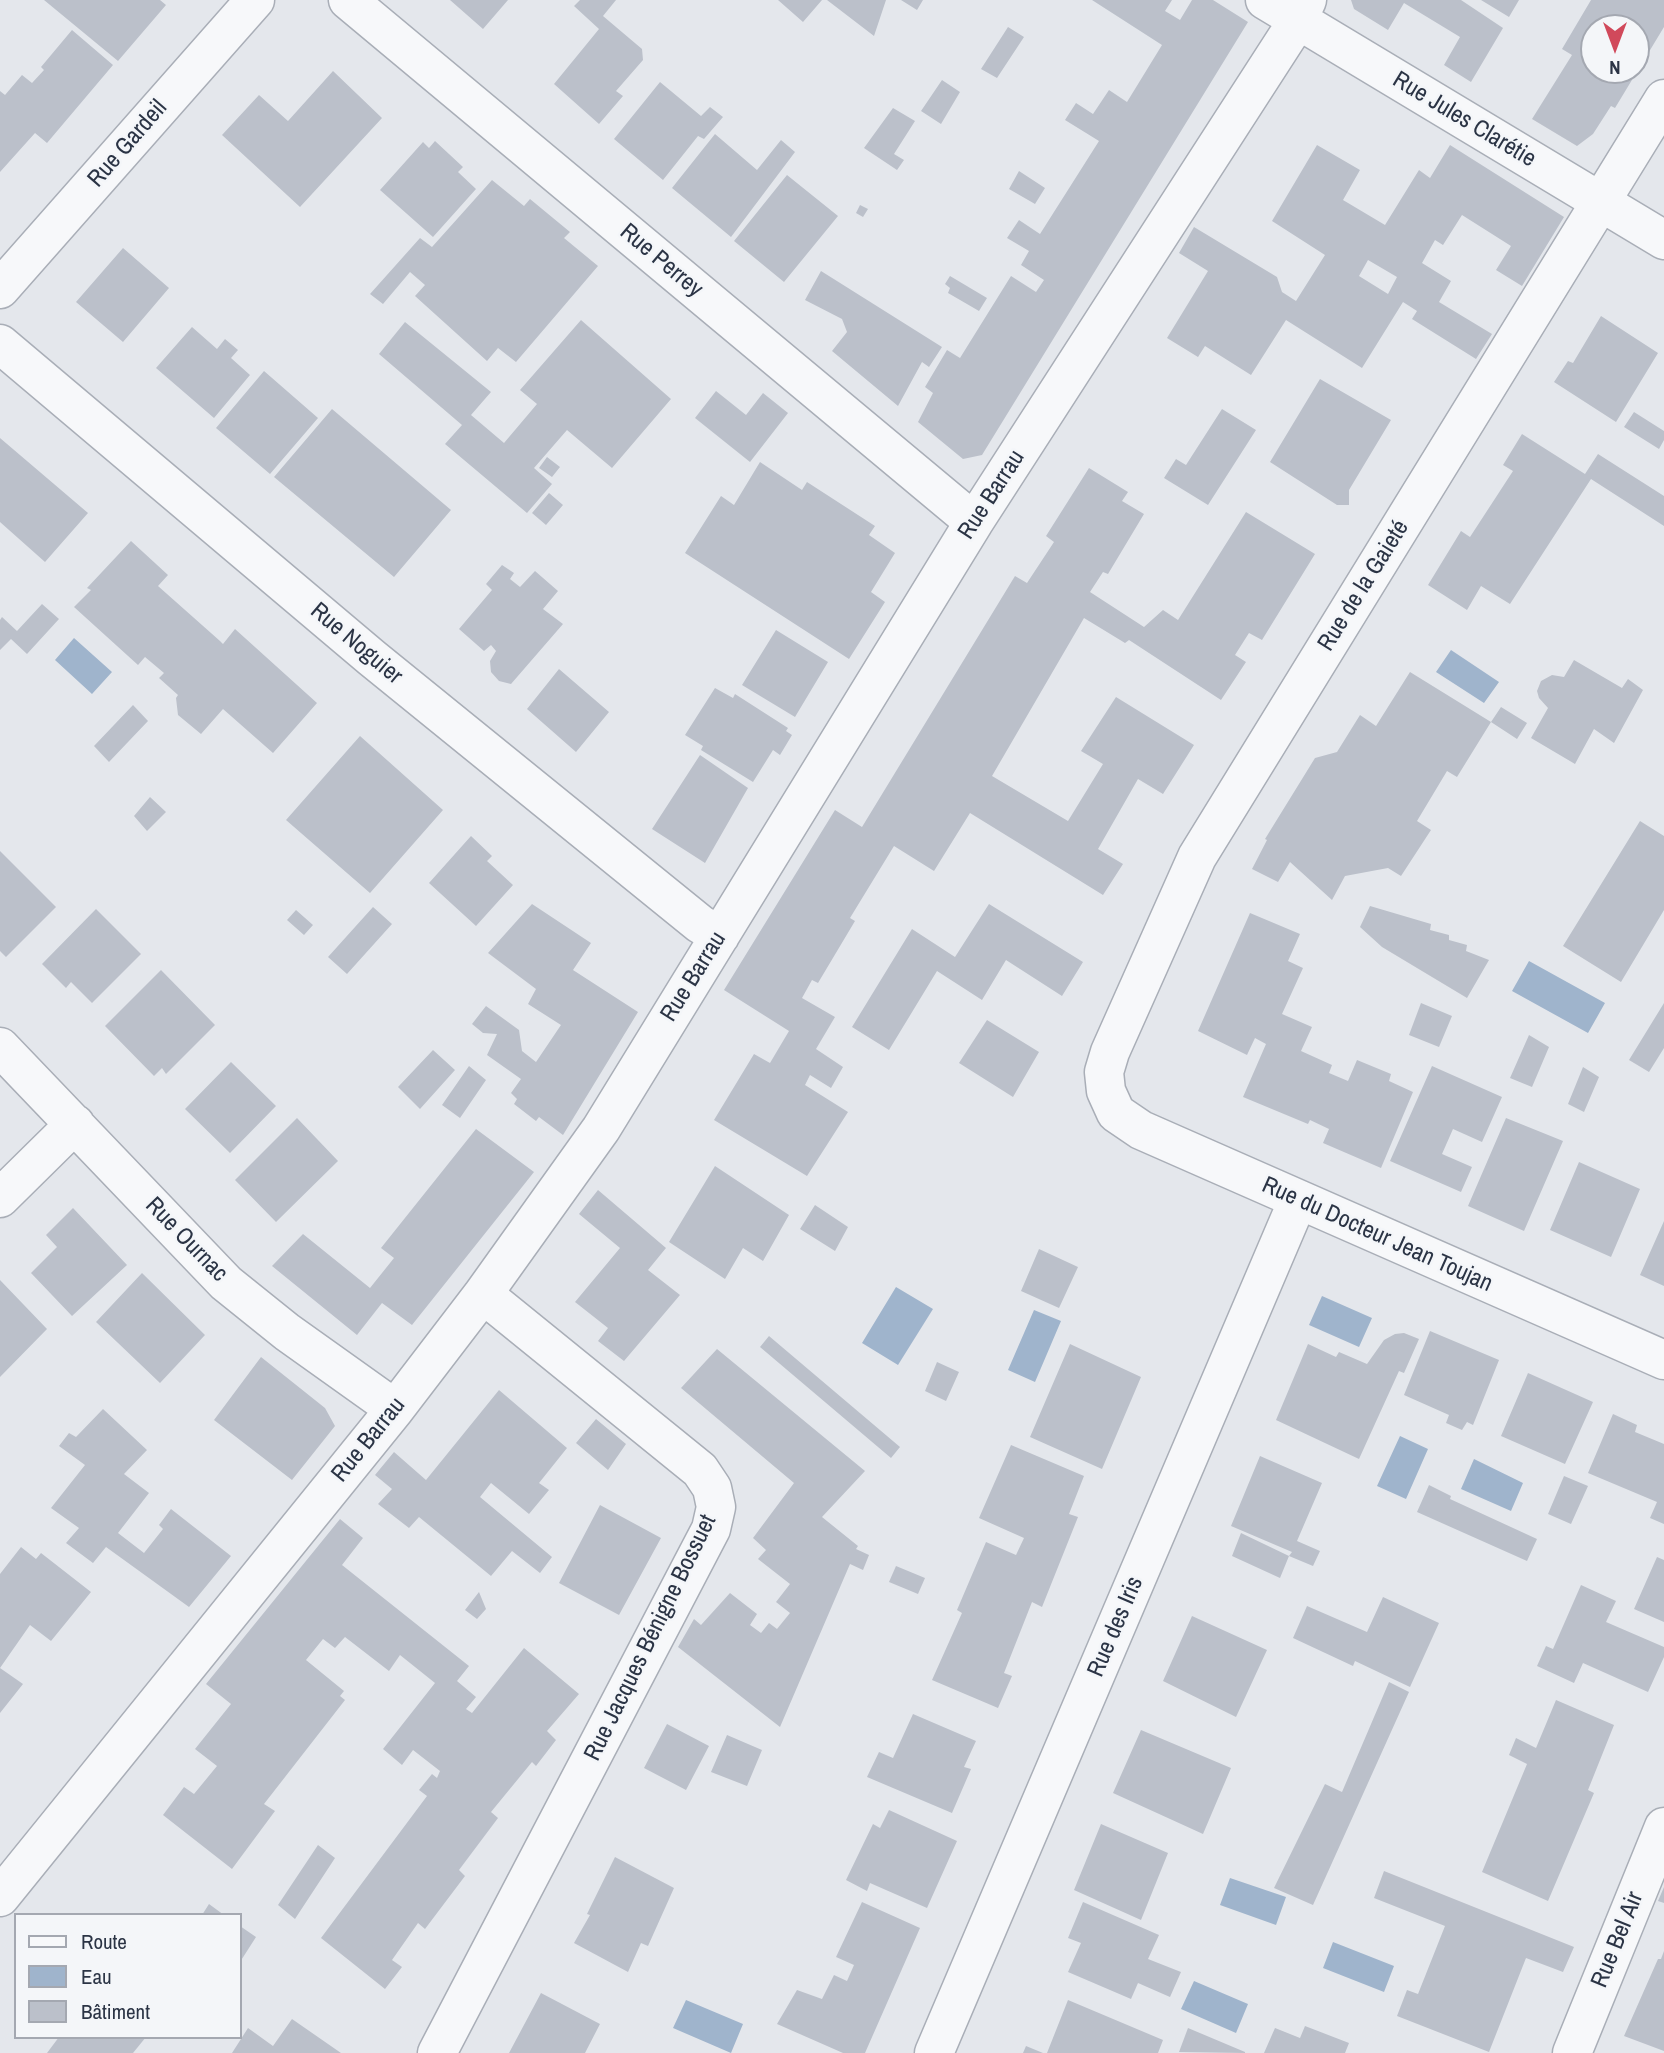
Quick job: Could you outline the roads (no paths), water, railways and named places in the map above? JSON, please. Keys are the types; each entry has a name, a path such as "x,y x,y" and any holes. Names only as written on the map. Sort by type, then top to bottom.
{"street":[{"name":"Rue Gardeil","path":"0,289 255,0"},
{"name":"Rue Perrey","path":"348,0 974,522"},
{"name":"Rue Jules Clarétie","path":"1265,0 1303,10 1664,240"},
{"name":"Rue Barrau","path":"0,1897 395,1409 483,1294 601,1129 974,522 1303,10"},
{"name":"Rue de la Gaieté","path":"1106,1091 1104,1072 1110,1052 1197,857 1664,99"},
{"name":"Rue Noguier","path":"0,344 372,658 699,924 720,936"},
{"name":"Rue Ournac","path":"0,1047 226,1283 287,1332 395,1409"},
{"name":"Rue du Docteur Jean Toujan","path":"1106,1091 1116,1113 1141,1130 1664,1360"},
{"path":"0,1198 75,1124"},
{"name":"Rue des Iris","path":"934,2053 1298,1200"},
{"name":"Rue Jacques Bénigne Bossuet","path":"438,2053 711,1529 716,1507 712,1488 699,1470 483,1294"},
{"name":"Rue Bel Air","path":"1572,2053 1664,1827"}],"water":[{"path":"74,638 112,672 92,694 55,660"},
{"path":"1451,650 1499,682 1484,703 1436,672"},
{"path":"1529,961 1605,1003 1588,1033 1512,991"},
{"path":"896,1287 933,1309 898,1365 862,1343"},
{"path":"1322,1296 1372,1318 1359,1347 1309,1325"},
{"path":"1034,1310 1061,1321 1035,1382 1008,1370"},
{"path":"1400,1436 1428,1449 1406,1499 1377,1486"},
{"path":"1474,1459 1523,1483 1511,1511 1461,1489"},
{"path":"1230,1878 1286,1897 1276,1925 1220,1905"},
{"path":"1333,1942 1394,1966 1384,1992 1323,1968"},
{"path":"1194,1981 1248,2004 1236,2033 1181,2009"},
{"path":"686,2000 743,2024 731,2053 673,2028"}]}
